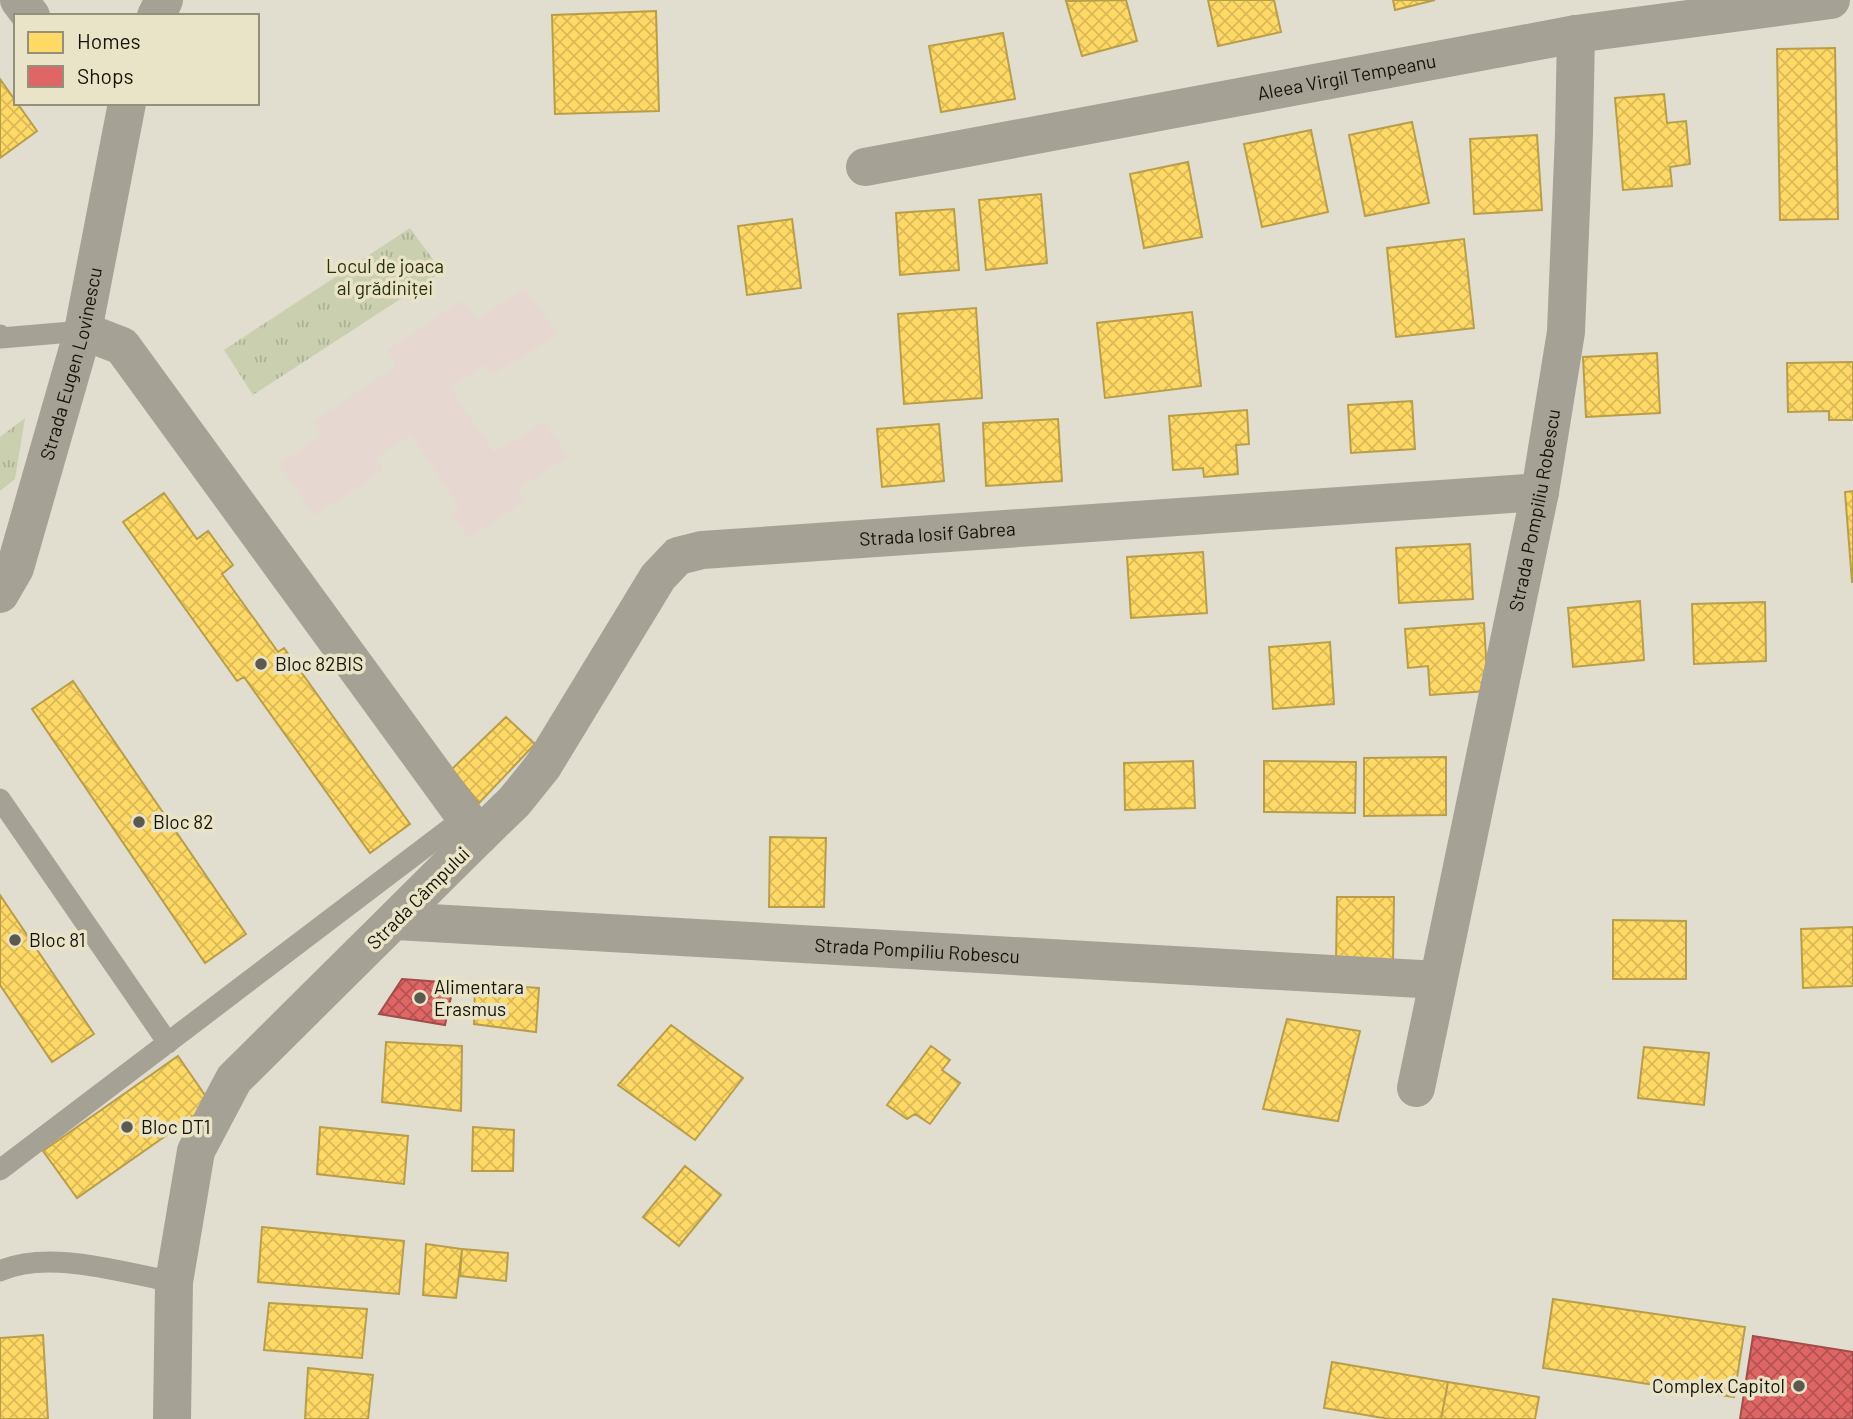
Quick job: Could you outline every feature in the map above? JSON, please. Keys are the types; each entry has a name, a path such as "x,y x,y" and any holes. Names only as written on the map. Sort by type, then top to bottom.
{"street":[{"name":"Aleea Virgil Tempeanu","path":"866,167 1576,34 1831,0"},
{"name":"Strada Pompiliu Robescu","path":"1416,1088 1540,492 1566,332 1576,34"},
{"name":"Strada Eugen Lovinescu","path":"0,594 15,568 83,331 117,111"},
{"name":"Strada Câmpului","path":"83,331 122,346 472,827 396,920 234,1079 196,1151 174,1282 172,1419"},
{"name":"Strada Iosif Gabrea","path":"472,827 514,802 543,766 658,577 678,556 716,549 1540,492"},
{"name":"Strada Pompiliu Robescu","path":"396,920 1438,980"}],"lane":[{"path":"0,337 83,331"},
{"path":"0,799 168,1043"},
{"path":"0,1170 168,1043 472,827"},
{"path":"0,1271 13,1265 60,1261 174,1282"}],"shaded area":[{"path":"525,288 558,334 493,375 484,365 450,388 494,452 545,422 568,457 518,490 525,500 469,539 451,513 459,507 411,435 376,458 384,470 314,516 279,464 322,435 314,421 396,366 387,350 462,300 477,319"}],"green space":[{"name":"Locul de joaca al grădiniței","path":"410,228 442,272 253,395 224,350"},
{"path":"25,418 15,479 0,491 0,437"}],"building: Homes":[{"path":"1126,0 1137,41 1082,56 1066,1"},
{"path":"1208,0 1274,0 1281,32 1218,46"},
{"path":"1393,0 1435,0 1395,10"},
{"path":"656,11 659,111 555,114 552,15"},
{"path":"1003,33 1015,99 941,112 929,46"},
{"path":"1835,48 1838,219 1780,220 1777,49"},
{"path":"0,79 14,99 14,105 18,105 37,131 0,158"},
{"path":"1664,94 1667,123 1686,121 1690,164 1670,167 1672,186 1623,190 1615,98"},
{"path":"1412,122 1429,203 1365,216 1349,135"},
{"path":"1311,130 1328,212 1262,227 1244,144"},
{"path":"1537,135 1542,210 1474,214 1470,139"},
{"path":"1188,162 1202,237 1144,248 1130,174"},
{"path":"1041,194 1047,263 986,270 979,200"},
{"path":"954,209 959,270 900,275 896,213"},
{"path":"792,219 801,288 747,295 738,226"},
{"path":"1464,239 1474,328 1396,337 1387,248"},
{"path":"976,308 982,398 904,404 898,314"},
{"path":"1192,312 1201,386 1105,398 1097,323"},
{"path":"1657,353 1660,413 1586,417 1583,357"},
{"path":"1853,362 1853,420 1829,420 1829,411 1788,412 1787,363"},
{"path":"1412,401 1415,449 1351,453 1348,405"},
{"path":"1247,410 1249,444 1236,445 1238,474 1204,477 1203,468 1173,470 1169,416"},
{"path":"1058,419 1062,481 986,486 983,423"},
{"path":"939,424 944,481 882,487 877,429"},
{"path":"1853,491 1853,582 1852,582 1845,492"},
{"name":"Bloc 82BIS","path":"164,493 197,539 208,531 233,565 222,574 278,652 284,648 410,824 370,853 244,677 237,681 123,522"},
{"path":"1470,544 1473,599 1399,603 1396,548"},
{"path":"1203,552 1207,613 1131,618 1127,557"},
{"path":"1640,601 1644,660 1573,667 1568,608"},
{"path":"1765,602 1766,661 1694,664 1692,604"},
{"path":"1484,623 1488,691 1430,695 1428,666 1408,668 1405,629"},
{"path":"1330,642 1334,704 1273,709 1269,647"},
{"name":"Bloc 82","path":"73,681 246,934 205,963 32,709"},
{"path":"506,717 535,744 479,803 452,769"},
{"path":"1446,757 1446,815 1364,816 1364,758"},
{"path":"1193,761 1195,808 1125,810 1124,763"},
{"path":"1264,761 1356,762 1355,813 1264,812"},
{"path":"770,837 826,838 824,907 769,907"},
{"name":"Bloc 81","path":"0,895 94,1034 52,1062 0,985"},
{"path":"1337,897 1394,897 1393,964 1336,964"},
{"path":"1613,920 1686,921 1686,979 1613,979"},
{"path":"1853,927 1853,986 1803,988 1801,929"},
{"path":"475,984 539,988 536,1032 474,1024"},
{"path":"1287,1019 1360,1031 1338,1121 1263,1109"},
{"path":"671,1025 743,1078 695,1140 618,1085"},
{"path":"386,1042 462,1046 461,1111 382,1102"},
{"path":"931,1046 950,1060 942,1070 960,1083 930,1124 915,1114 907,1119 887,1105"},
{"path":"1644,1047 1709,1053 1704,1105 1638,1098"},
{"name":"Bloc DT1","path":"178,1056 211,1104 77,1198 43,1151"},
{"path":"320,1127 408,1136 404,1184 317,1174"},
{"path":"473,1127 514,1130 513,1171 472,1171"},
{"path":"685,1166 721,1195 679,1246 643,1217"},
{"path":"262,1227 404,1241 399,1294 258,1282"},
{"path":"426,1244 462,1249 456,1298 423,1295"},
{"path":"462,1249 508,1253 506,1281 460,1276"},
{"path":"1553,1299 1745,1327 1734,1397 1543,1368"},
{"path":"269,1303 367,1309 362,1358 264,1350"},
{"path":"43,1335 48,1419 0,1419 0,1338"},
{"path":"1332,1362 1448,1382 1441,1419 1389,1419 1324,1408"},
{"path":"308,1368 373,1375 368,1419 305,1419"},
{"path":"1448,1382 1539,1397 1535,1419 1441,1419"}],"building: Shops":[{"name":"Alimentara Erasmus","path":"402,979 454,983 445,1025 379,1014"},
{"name":"Complex Capitol","path":"1753,1336 1853,1352 1853,1419 1740,1419"}],"place":[{"name":"Bloc 82BIS","path":"261,664"},
{"name":"Bloc 82","path":"139,822"},
{"name":"Bloc 81","path":"15,940"},
{"name":"Alimentara Erasmus","path":"420,998"},
{"name":"Bloc DT1","path":"127,1127"},
{"name":"Complex Capitol","path":"1799,1386"}]}
